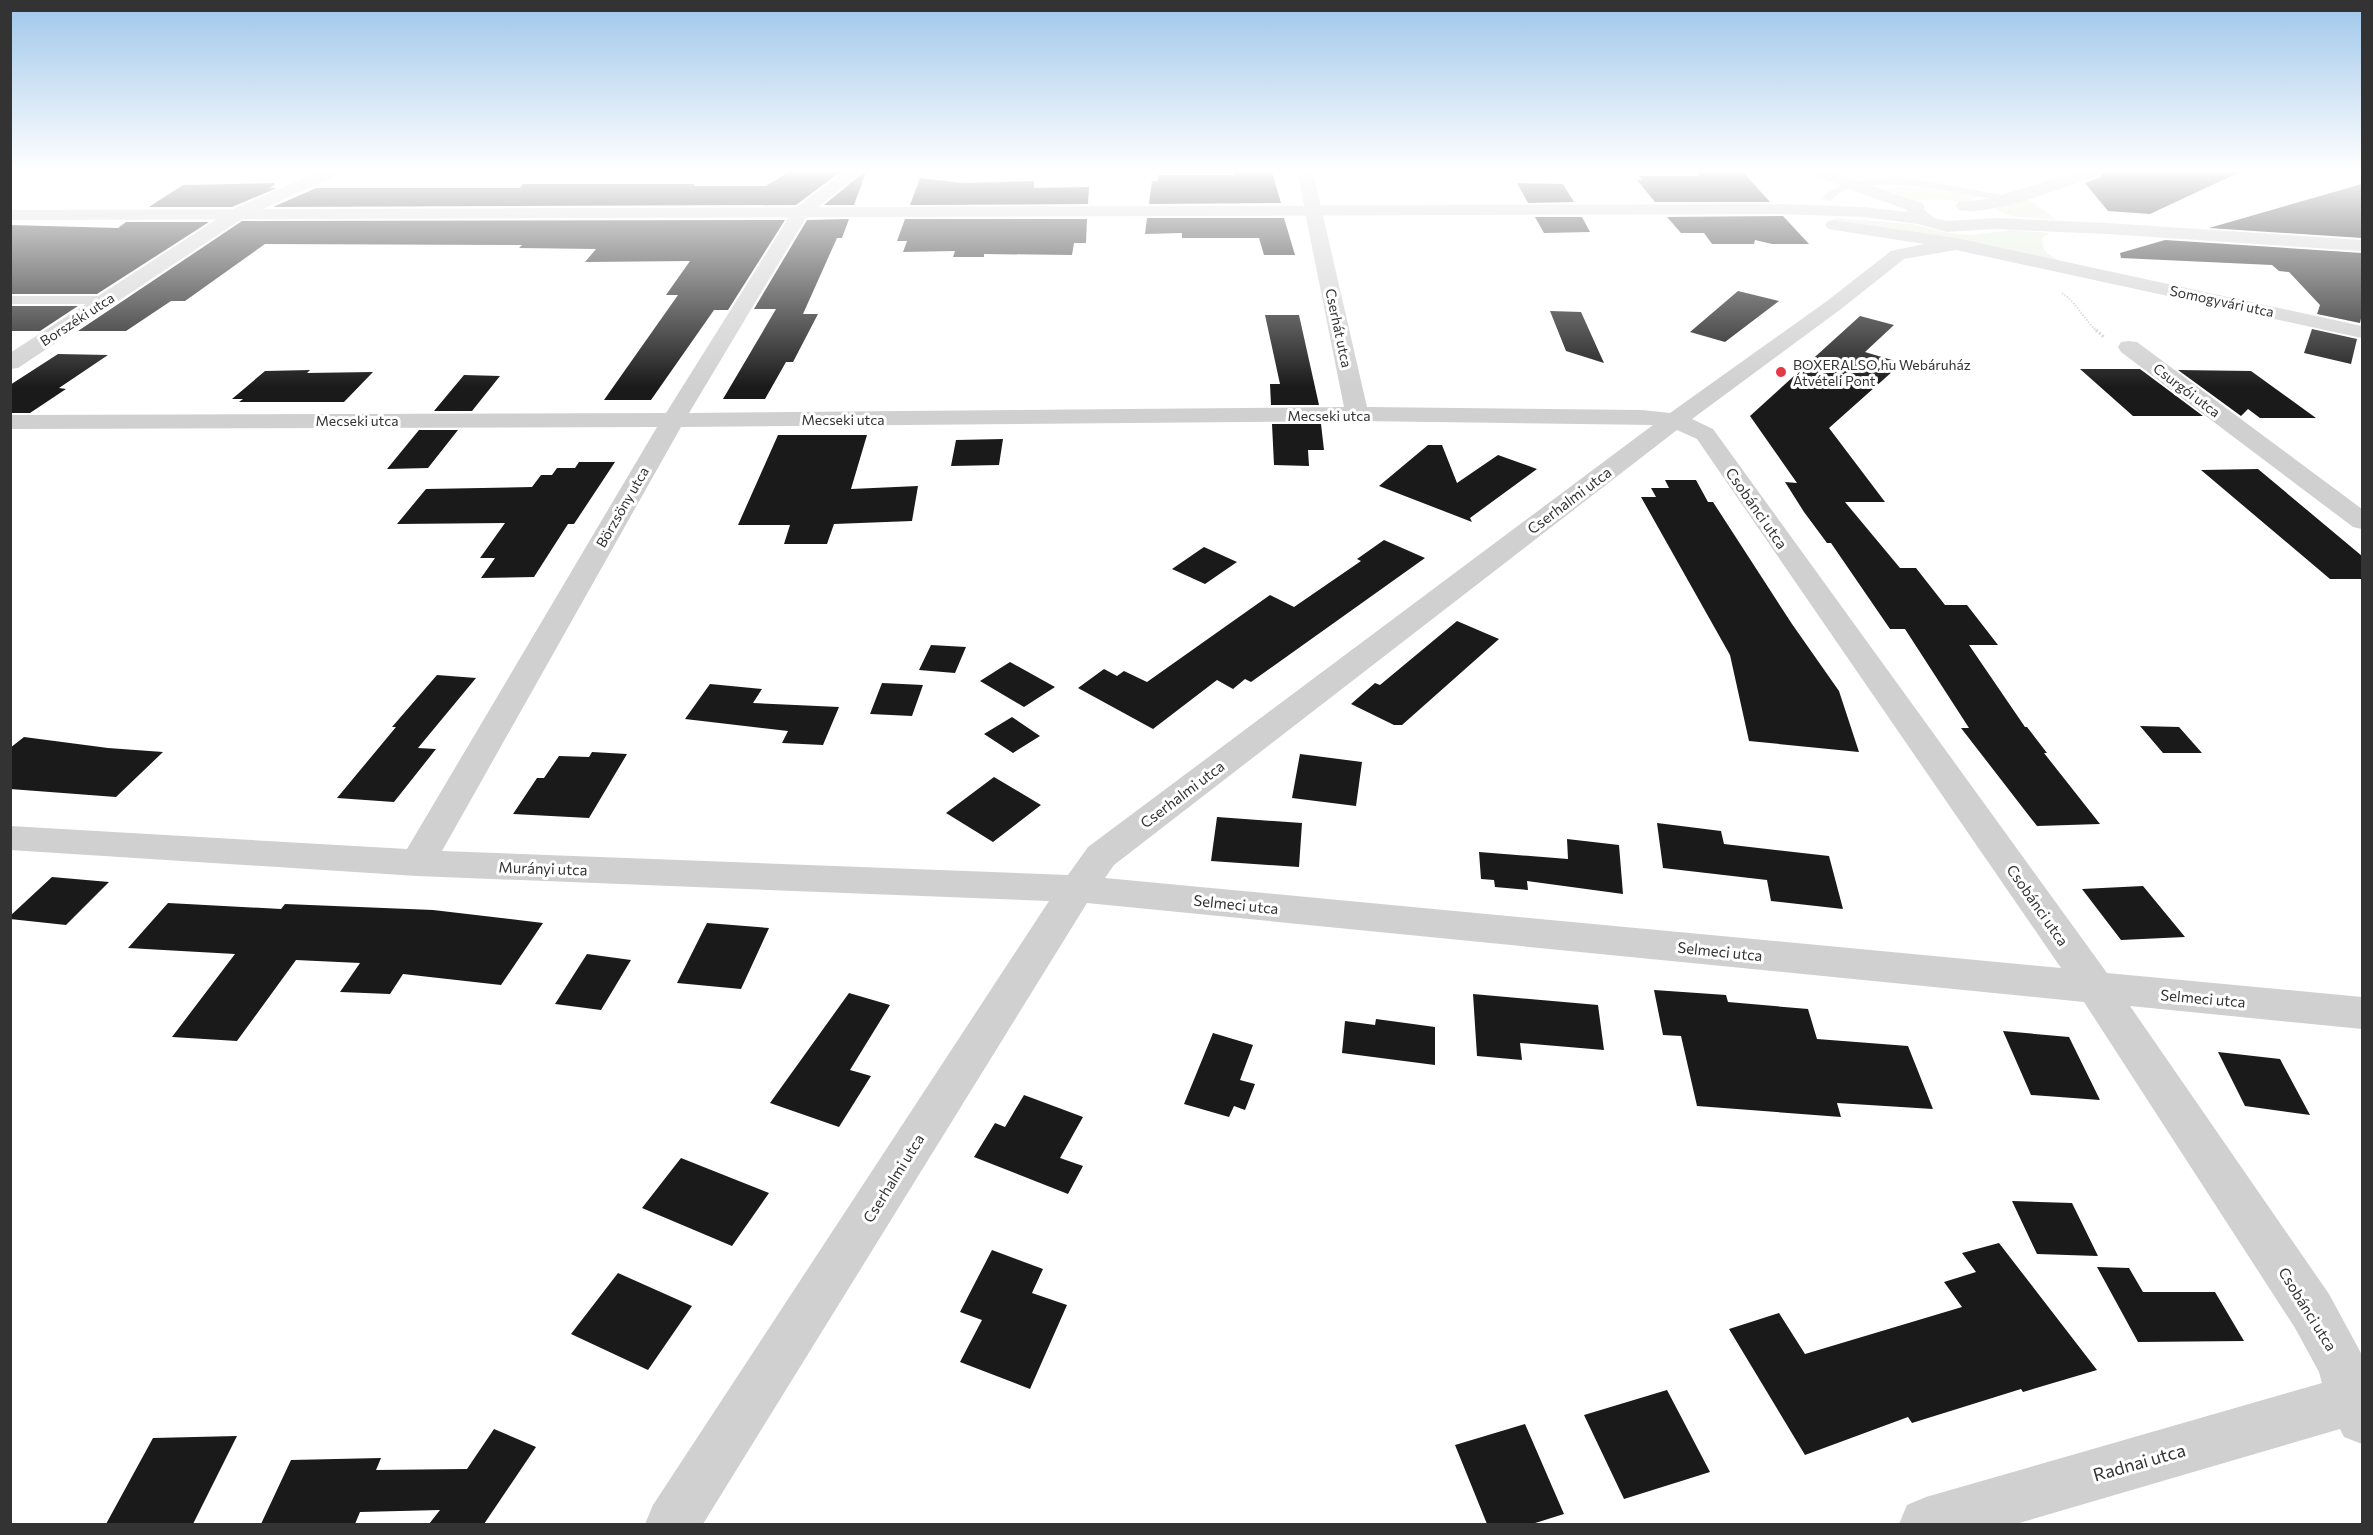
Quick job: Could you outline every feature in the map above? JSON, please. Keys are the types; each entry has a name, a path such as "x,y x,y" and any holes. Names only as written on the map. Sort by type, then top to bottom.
{"street":[{"name":"Borszéki utca","path":"10,363 192,244"},
{"name":"Börzsöny utca","path":"417,863 673,420 781,244"},
{"name":"Cserhát utca","path":"1321,244 1357,414"},
{"path":"1867,244 1892,260"},
{"name":"Somogyvári utca","path":"1956,244 2362,332"},
{"name":"Cserhalmi utca","path":"672,1524 1077,889 1101,856 1675,420 1892,260 1956,244"},
{"path":"2326,244 2362,246"},
{"name":"Csurgói utca","path":"2129,347 2362,521"},
{"name":"Mecseki utca","path":"10,422 673,420 1357,414 1642,417 1675,420"},
{"name":"Csobánci utca","path":"1675,420 1705,434 2096,988 2312,1311 2341,1363 2357,1410"},
{"name":"Murányi utca","path":"10,838 417,863 1077,889"},
{"name":"Selmeci utca","path":"1077,889 2362,1013"},
{"name":"Radnai utca","path":"1926,1524 2357,1410"}],"lane":[{"path":"10,300 105,300"}],"path":[{"path":"2018,257 2033,274 2070,298 2085,321 2104,337 2129,347"}],"shaded area":[{"path":"1959,244 2042,244 2047,253 2061,262"}],"building":[{"path":"10,244 175,244 97,294 10,294"},
{"path":"208,244 770,244 728,310 714,310 651,400 604,400 678,295 666,295 690,261 585,262 596,249 519,248 522,245 265,244 185,301 171,301 126,331 78,331"},
{"path":"793,244 834,244 803,314 818,314 793,362 786,362 765,399 723,399 776,309 754,309"},
{"path":"906,244 1074,244 1072,255 984,254 984,257 953,257 955,251 903,252"},
{"path":"1261,244 1292,244 1295,255 1264,255"},
{"path":"2152,244 2220,244 2362,253 2360,323 2317,314 2320,305 2289,272 2279,271 2272,265 2121,258 2120,253"},
{"path":"1738,291 1779,301 1725,342 1690,332"},
{"path":"10,306 78,306 40,331 10,331"},
{"path":"1550,311 1581,312 1604,363 1566,351"},
{"path":"1265,315 1299,315 1319,405 1271,405 1270,384 1280,384"},
{"path":"1860,316 1894,325 1865,352 1902,363 1829,428 1885,502 1845,502 1900,568 1916,568 1945,605 1967,605 1998,645 1969,645 2025,727 2047,753 2044,753 2100,824 2037,826 1961,728 1969,728 1905,629 1890,629 1831,543 1827,543 1804,512 1785,482 1797,483 1750,416"},
{"path":"2312,329 2357,339 2351,364 2304,353"},
{"path":"58,354 108,355 59,388 66,389 30,413 10,413 10,385"},
{"path":"2080,369 2140,369 2203,416 2133,416"},
{"path":"310,370 307,373 373,372 344,402 239,402 243,399 232,399 265,371"},
{"path":"2178,370 2251,371 2316,418 2260,418 2248,409 2241,416"},
{"path":"464,375 500,376 472,411 434,411"},
{"path":"1272,424 1321,424 1324,450 1308,450 1309,466 1274,465"},
{"path":"419,430 458,430 428,468 387,469"},
{"path":"778,435 867,435 851,489 918,486 912,521 834,524 827,544 784,544 790,525 738,525"},
{"path":"1003,439 999,465 951,466 956,440"},
{"path":"1428,445 1442,445 1457,483 1498,455 1537,469 1470,518 1472,522 1379,486"},
{"path":"579,462 615,462 574,524 568,524 534,577 481,578 495,558 480,558 505,523 397,524 426,489 532,487 541,475 552,475 557,468 575,468"},
{"path":"2258,469 2362,556 2362,579 2330,579 2201,470"},
{"path":"1665,480 1696,480 1708,502 1713,502 1792,624 1839,691 1859,752 1749,741 1730,655 1641,497 1656,497 1651,488 1669,488"},
{"path":"1384,540 1425,558 1251,682 1245,679 1233,689 1217,680 1153,729 1078,688 1104,669 1117,676 1124,671 1147,682 1270,595 1294,607 1361,561 1357,559"},
{"path":"1204,547 1237,562 1205,584 1172,569"},
{"path":"1457,621 1499,639 1402,725 1394,725 1351,704 1375,683 1380,685"},
{"path":"931,645 966,647 955,673 919,670"},
{"path":"1010,662 1055,687 1024,707 980,681"},
{"path":"437,675 476,678 418,748 436,749 394,802 337,798 396,727 392,727"},
{"path":"882,683 923,685 912,716 870,714"},
{"path":"710,684 762,689 753,703 839,707 823,745 782,743 788,731 685,719"},
{"path":"1012,717 1040,736 1013,753 984,734"},
{"path":"2140,726 2179,727 2202,753 2163,753"},
{"path":"24,737 108,748 163,752 116,797 10,789 10,748"},
{"path":"592,752 627,754 589,818 513,814 537,778 544,778 559,756 589,757"},
{"path":"1300,754 1362,762 1356,806 1292,798"},
{"path":"994,777 1041,805 993,842 946,813"},
{"path":"1217,817 1302,823 1299,867 1211,861"},
{"path":"1657,823 1721,831 1724,844 1829,856 1843,909 1771,901 1767,880 1663,868"},
{"path":"1567,839 1619,845 1623,894 1527,881 1528,890 1495,887 1494,880 1481,879 1479,852 1568,859"},
{"path":"52,877 109,882 66,925 10,919 10,916"},
{"path":"2143,886 2185,937 2121,940 2082,889"},
{"path":"168,903 281,909 285,904 433,910 543,923 501,985 403,974 390,994 340,992 360,963 296,960 237,1041 172,1037 235,954 128,948"},
{"path":"707,923 769,928 741,989 677,983"},
{"path":"587,954 631,960 601,1010 555,1004"},
{"path":"1654,990 1726,995 1728,1002 1808,1009 1817,1039 1908,1046 1933,1109 1837,1103 1841,1117 1697,1106 1681,1036 1663,1035"},
{"path":"849,993 890,1005 850,1070 871,1076 839,1127 770,1103"},
{"path":"1473,994 1598,1005 1604,1050 1520,1043 1522,1060 1477,1056"},
{"path":"1376,1019 1435,1027 1435,1065 1342,1053 1345,1021 1375,1025"},
{"path":"2003,1031 2069,1037 2100,1100 2031,1095"},
{"path":"1213,1033 1253,1045 1240,1080 1255,1084 1245,1110 1234,1106 1229,1117 1184,1104"},
{"path":"2218,1052 2280,1059 2310,1115 2245,1106"},
{"path":"1024,1095 1083,1117 1060,1158 1083,1166 1068,1194 974,1157 995,1123 1005,1127"},
{"path":"681,1158 769,1193 732,1246 642,1208"},
{"path":"2012,1201 2072,1203 2098,1256 2037,1254"},
{"path":"1999,1243 2097,1370 2023,1392 2021,1389 1912,1423 1908,1417 1805,1455 1729,1329 1779,1313 1805,1354 1962,1307 1944,1282 1976,1272 1962,1253"},
{"path":"992,1250 1043,1269 1032,1293 1067,1305 1030,1389 960,1362 982,1320 960,1312"},
{"path":"2097,1267 2129,1268 2143,1292 2215,1292 2244,1341 2138,1342"},
{"path":"618,1273 692,1306 648,1370 571,1334"},
{"path":"1667,1390 1710,1472 1624,1499 1584,1415"},
{"path":"1525,1424 1564,1514 1532,1524 1487,1524 1455,1445"},
{"path":"494,1429 536,1447 484,1524 429,1524 440,1510 360,1512 355,1524 261,1524 291,1460 381,1458 376,1470 467,1469"},
{"path":"237,1436 193,1524 106,1524 153,1438"}],"place":[{"name":"BOXERALSO.hu Webáruház Átvételi Pont","path":"1781,372"}]}
